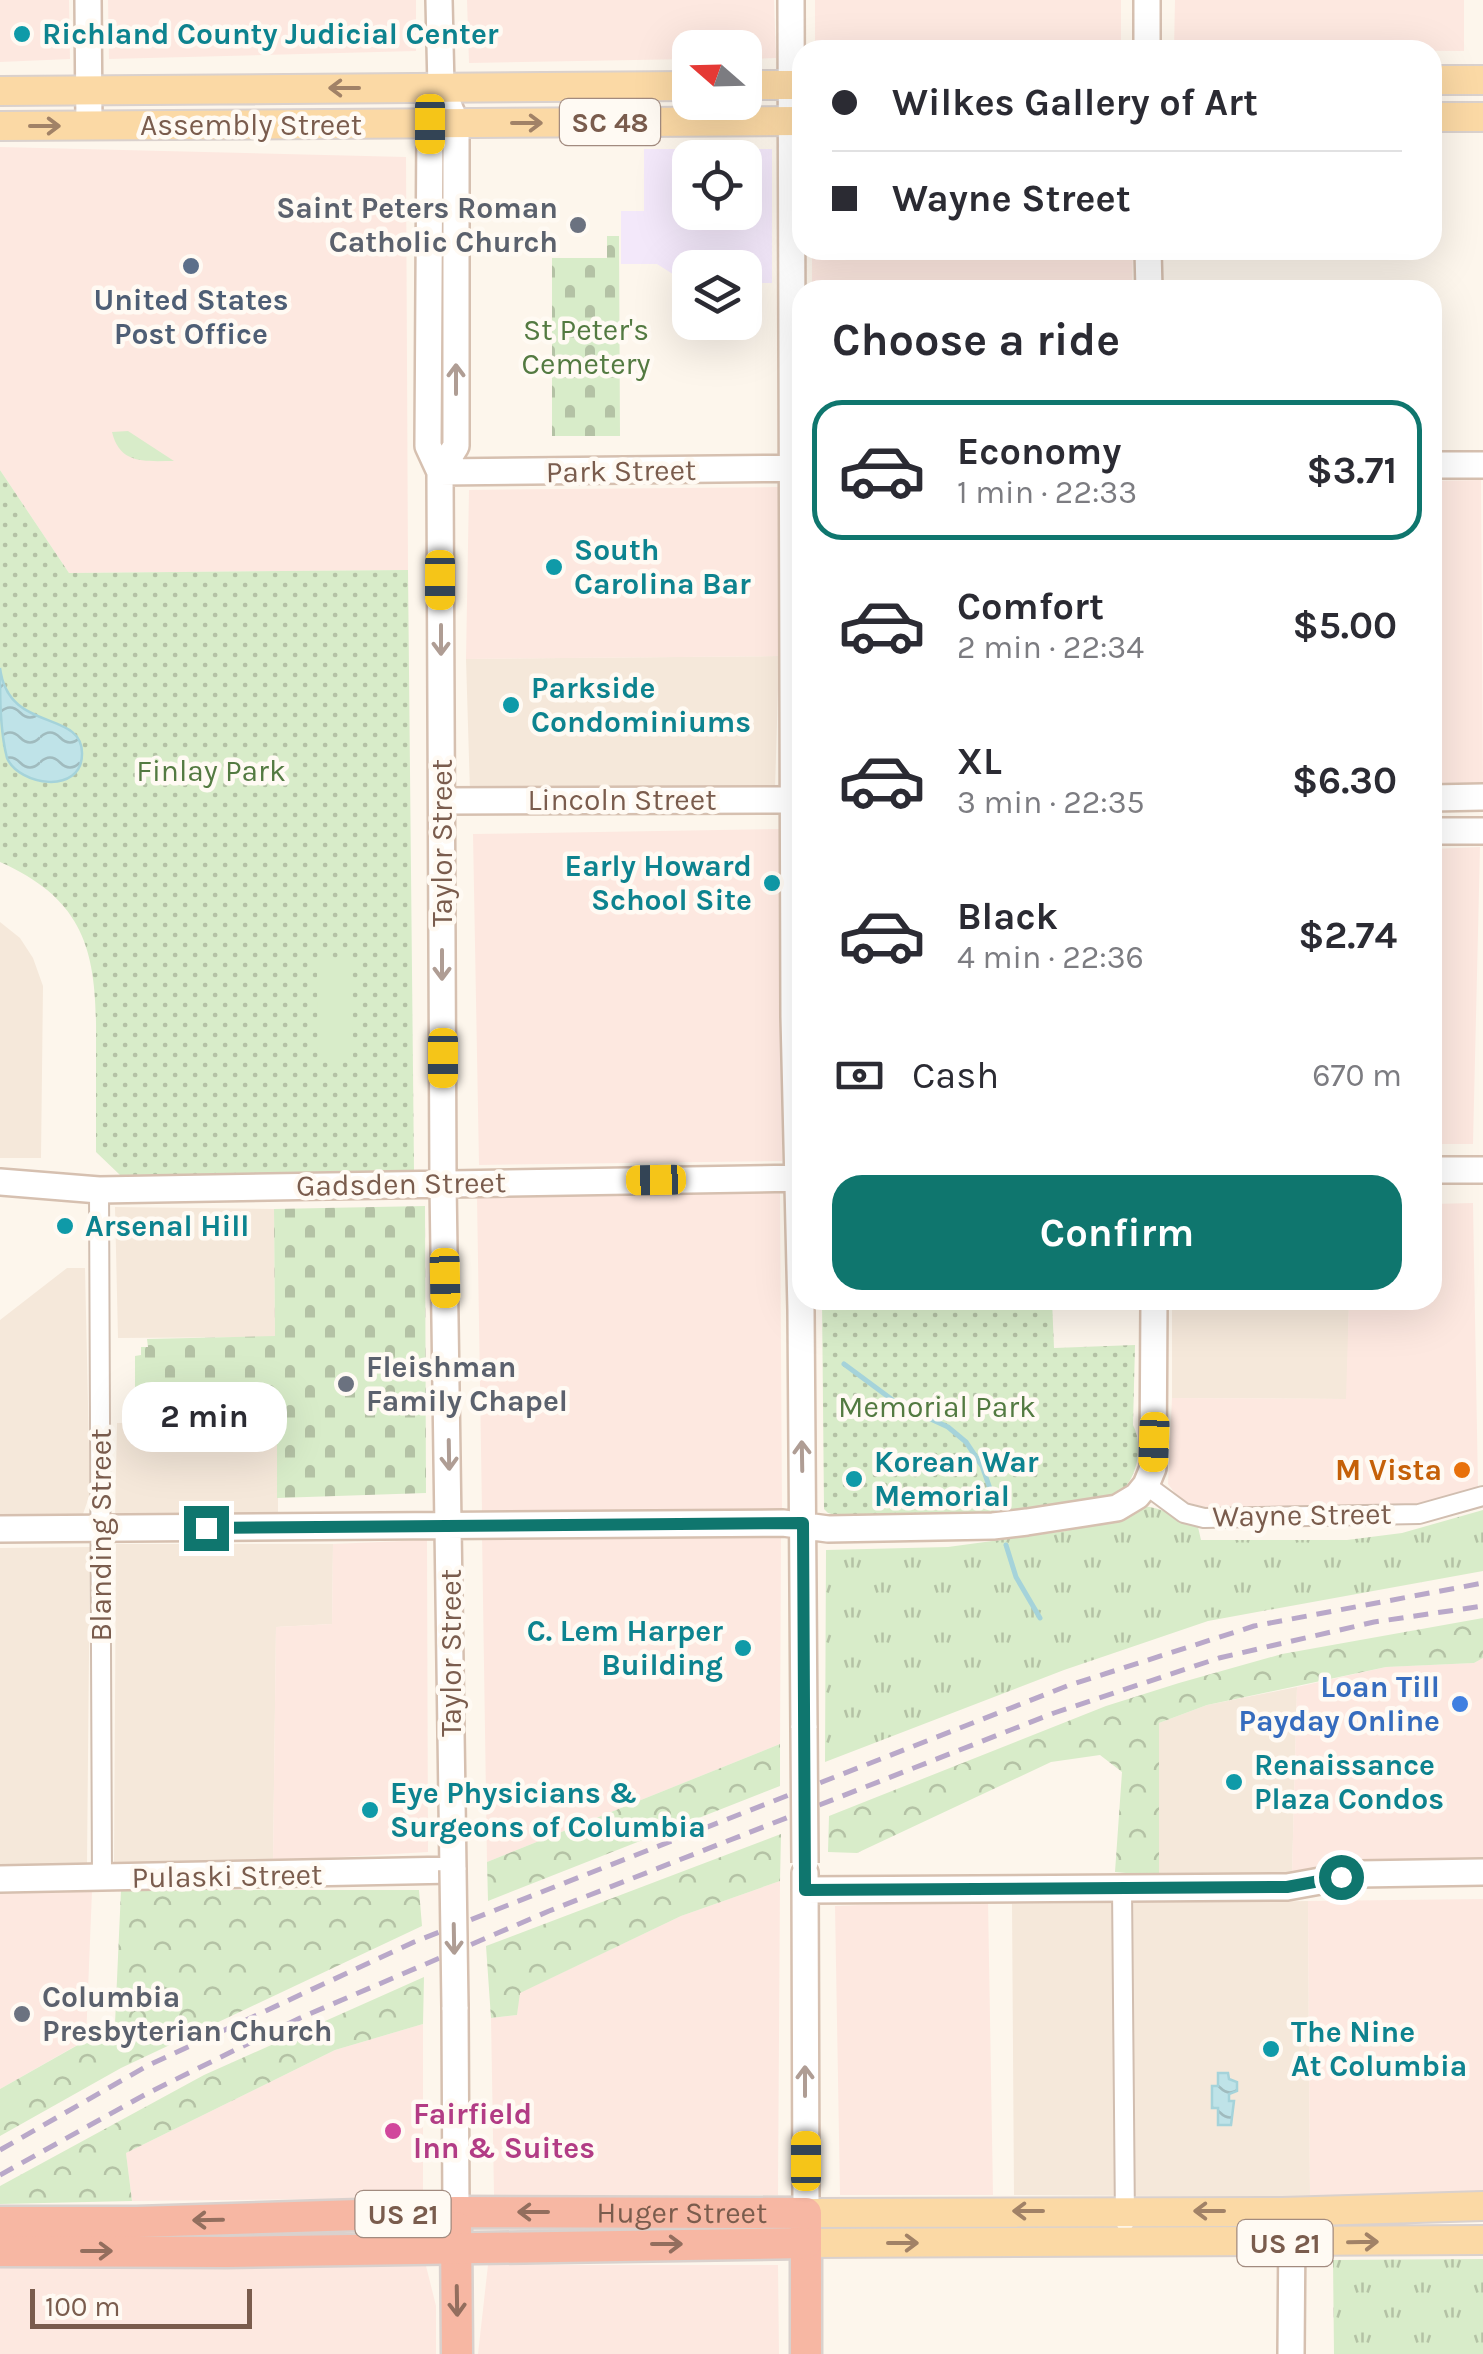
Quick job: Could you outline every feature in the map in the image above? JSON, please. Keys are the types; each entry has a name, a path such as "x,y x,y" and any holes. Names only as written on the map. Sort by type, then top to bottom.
{"highway":[{"name":"Huger Street","path":"0,2222 137,2222 456,2212 806,2228"},
{"name":"Taylor Street","path":"456,2212 458,2354"},
{"name":"Huger Street","path":"0,2251 456,2247 806,2228"},
{"path":"806,2228 806,2354"}],"main road":[{"path":"1442,80 1483,80"},
{"path":"762,85 792,85"},
{"name":"Assembly Street","path":"0,91 672,86"},
{"path":"1442,117 1483,117"},
{"name":"Assembly Street","path":"0,126 792,121"},
{"name":"Huger Street","path":"806,2228 1125,2211 1483,2206"},
{"name":"Huger Street","path":"806,2228 1126,2243 1483,2240"}],"street":[{"path":"88,0 89,126"},
{"name":"Taylor Street","path":"440,0 443,124 428,446 440,472 456,2212"},
{"path":"792,0 794,40"},
{"path":"1147,0 1147,40"},
{"path":"1442,465 1483,465"},
{"name":"Park Street","path":"440,472 792,468"},
{"path":"1442,798 1483,797"},
{"name":"Lincoln Street","path":"442,802 792,799"},
{"path":"1442,832 1483,831"},
{"path":"1442,1170 1483,1170"},
{"name":"Gadsden Street","path":"0,1182 99,1190 792,1178"},
{"name":"Blanding Street","path":"99,1190 102,1879"},
{"path":"801,1310 806,2228"},
{"path":"0,1529 803,1523 828,1529 994,1526 1116,1508 1146,1485 1153,1468 1154,1310"},
{"name":"Wayne Street","path":"1146,1485 1184,1513 1204,1518 1419,1514 1483,1496"},
{"name":"Pulaski Street","path":"0,1880 453,1870"},
{"path":"805,1890 1287,1887 1359,1874 1483,1872"},
{"path":"1122,1888 1126,2243"},
{"path":"1291,2354 1292,2211"}],"shaded area":[{"name":"Richland County Judicial Center","path":"0,0 69,0 70,59 0,62"},
{"path":"108,0 416,0 416,51 109,59"},
{"path":"467,0 774,0 776,58 762,58 762,30 672,30 672,59 469,63"},
{"path":"815,0 1121,0 1121,40 815,40"},
{"path":"1175,0 1464,0 1464,51 1442,51 1442,40 1174,40"},
{"path":"0,147 406,157 408,570 69,573 0,470"},
{"path":"644,149 672,149 672,230 762,230 762,149 772,149 772,283 762,283 762,250 672,250 672,274 657,264 621,264 621,211 644,211"},
{"path":"812,260 1133,260 1132,280 812,280"},
{"path":"1481,480 1483,790 1442,791 1442,481"},
{"path":"778,487 779,656 466,659 469,490"},
{"name":"Parkside Condominiums","path":"779,656 775,789 470,792 466,659"},
{"path":"780,829 782,1161 479,1165 473,834"},
{"path":"1480,847 1473,1144 1442,1144 1442,849"},
{"path":"0,922 20,938 33,958 43,986 41,1158 0,1158"},
{"path":"780,1192 782,1510 482,1512 477,1197"},
{"path":"1473,1203 1478,1488 1430,1505 1209,1508 1181,1501 1168,1484 1172,1398 1346,1399 1349,1310 1442,1310 1442,1204"},
{"path":"115,1207 274,1209 275,1337 118,1338"},
{"path":"67,1268 85,1268 90,1494 83,1514 68,1520 0,1519 0,1320"},
{"path":"1172,1310 1349,1310 1347,1399 1172,1398"},
{"path":"278,1420 278,1518 115,1519 117,1423"},
{"path":"781,1531 780,1744 487,1862 482,1534"},
{"path":"427,1540 428,1852 273,1861 276,1627 332,1624 333,1544"},
{"path":"116,1544 333,1544 332,1624 276,1627 273,1861 114,1864"},
{"path":"90,1547 87,1864 0,1864 0,1548"},
{"path":"1483,1658 1483,1860 1292,1874 1297,1687 1386,1667 1474,1663"},
{"path":"1297,1687 1292,1874 1159,1876 1159,1723 1207,1705"},
{"path":"780,1881 778,2195 494,2195 491,2018 517,2015 519,1993 681,1916"},
{"path":"92,1891 86,2040 0,2089 0,1892"},
{"path":"1483,1899 1483,2196 1310,2197 1308,1901"},
{"path":"988,1900 993,2195 840,2195 835,1906"},
{"name":"The Nine At Columbia","path":"1308,1901 1310,2197 1014,2195 1012,1904"},
{"path":"423,2024 423,2198 132,2201 126,2153 335,2050"},
{"path":"488,2265 778,2265 779,2354 478,2354"},
{"path":"426,2266 436,2306 436,2354 0,2354 0,2268"}],"green space":[{"name":"St Peter's Cemetery","path":"607,236 619,236 620,436 552,436 552,258 607,258"},
{"path":"128,431 174,461 144,461 127,456 112,432"},
{"name":"Finlay Park","path":"0,470 69,573 408,570 414,1171 120,1175 96,1152 96,1013 89,958 69,914 52,895 0,862"},
{"path":"317,960 352,960 353,1061 318,1062"},
{"path":"425,1206 426,1493 277,1498 277,1420 135,1423 135,1356 141,1355 141,1347 148,1347 147,1339 275,1336 274,1209"},
{"name":"Memorial Park","path":"822,1310 1052,1310 1054,1348 1135,1345 1133,1425 1138,1443 1137,1463 1129,1481 1117,1494 1063,1507 974,1515 883,1518 828,1513 824,1509"},
{"path":"1143,1506 1165,1511 1198,1527 1201,1540 1347,1540 1402,1533 1483,1510 1483,1571 1208,1621 1064,1670 825,1762 826,1550 948,1547 1066,1531"},
{"path":"1483,1618 1483,1658 1474,1663 1386,1667 1207,1705 1159,1723 1159,1876 1115,1872 1122,1772 1100,1755 1051,1762 857,1853 828,1852 829,1816 1106,1706 1282,1654"},
{"path":"780,1744 780,1786 488,1901 487,1862"},
{"path":"781,1834 780,1881 681,1916 520,1993 517,2015 491,2018 486,1946"},
{"path":"121,1890 419,1890 422,1926 121,2068 0,2136 0,2089 115,2024"},
{"path":"424,1977 423,2024 335,2050 126,2153 132,2201 0,2204 0,2186 204,2075"},
{"path":"1483,2259 1483,2354 1334,2354 1333,2260"}],"water":[{"path":"0,668 6,689 16,703 71,731 79,740 82,754 72,776 61,781 36,780 14,768 7,758"},
{"path":"1218,2073 1228,2073 1229,2079 1237,2082 1237,2091 1229,2094 1229,2101 1234,2101 1231,2125 1218,2125 1218,2108 1212,2108 1212,2086 1218,2086"}],"waterway":[{"path":"844,1364 898,1404 948,1427 966,1442 982,1466 999,1514"},
{"path":"1006,1545 1016,1577 1040,1618"}],"railway":[{"path":"0,2150 147,2066 414,1942 1067,1686 1254,1626 1483,1583"},
{"path":"0,2175 148,2093 300,2018 549,1911 1054,1713 1219,1658 1374,1622 1483,1606"}],"place":[{"name":"Richland County Judicial Center","path":"22,34"},
{"name":"Saint Peters Roman Catholic Church","path":"578,225"},
{"name":"United States Post Office","path":"191,266"},
{"name":"South Carolina Bar","path":"554,567"},
{"name":"Parkside Condominiums","path":"511,705"},
{"name":"Early Howard School Site","path":"772,883"},
{"name":"Arsenal Hill","path":"65,1226"},
{"name":"Fleishman Family Chapel","path":"346,1384"},
{"name":"M Vista","path":"1462,1470"},
{"name":"Korean War Memorial","path":"854,1479"},
{"name":"C. Lem Harper Building","path":"743,1648"},
{"name":"Loan Till Payday Online","path":"1460,1704"},
{"name":"Renaissance Plaza Condos","path":"1234,1782"},
{"name":"Eye Physicians & Surgeons of Columbia","path":"370,1810"},
{"name":"Columbia Presbyterian Church","path":"22,2014"},
{"name":"The Nine At Columbia","path":"1271,2049"},
{"name":"Fairfield Inn & Suites","path":"393,2131"}],"route":[{"path":"206,1528 803,1523 805,1890 1287,1887 1341,1877"}]}
